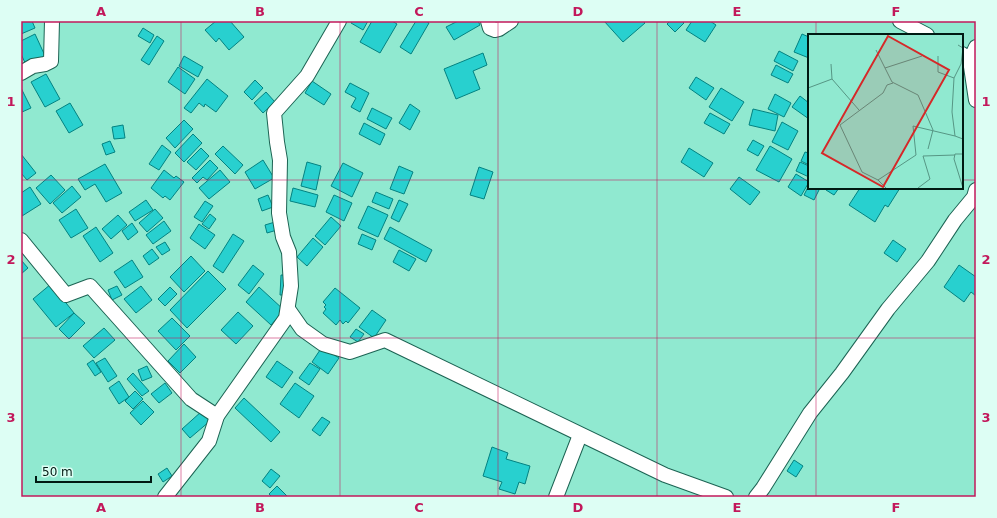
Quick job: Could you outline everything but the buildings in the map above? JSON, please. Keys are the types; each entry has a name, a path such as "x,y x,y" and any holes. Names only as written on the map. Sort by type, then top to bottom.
{"street":[{"path":"21,73 33,66 45,64 51,60 52,21"},
{"path":"165,497 209,441 217,416 286,318 291,286 289,252 283,237 279,213 280,160 274,113 306,76 339,21"},
{"path":"488,21 490,28 495,30 499,29 510,21"},
{"path":"900,21 925,34"},
{"path":"976,46 966,57 976,100"},
{"path":"756,497 810,413 842,373 888,310 928,261 955,220 974,197 976,190"},
{"path":"21,240 66,295 90,286 191,399 217,416"},
{"path":"288,309 302,329 323,344 350,352 385,340 665,475 726,497"},
{"path":"556,497 580,435"}]}
